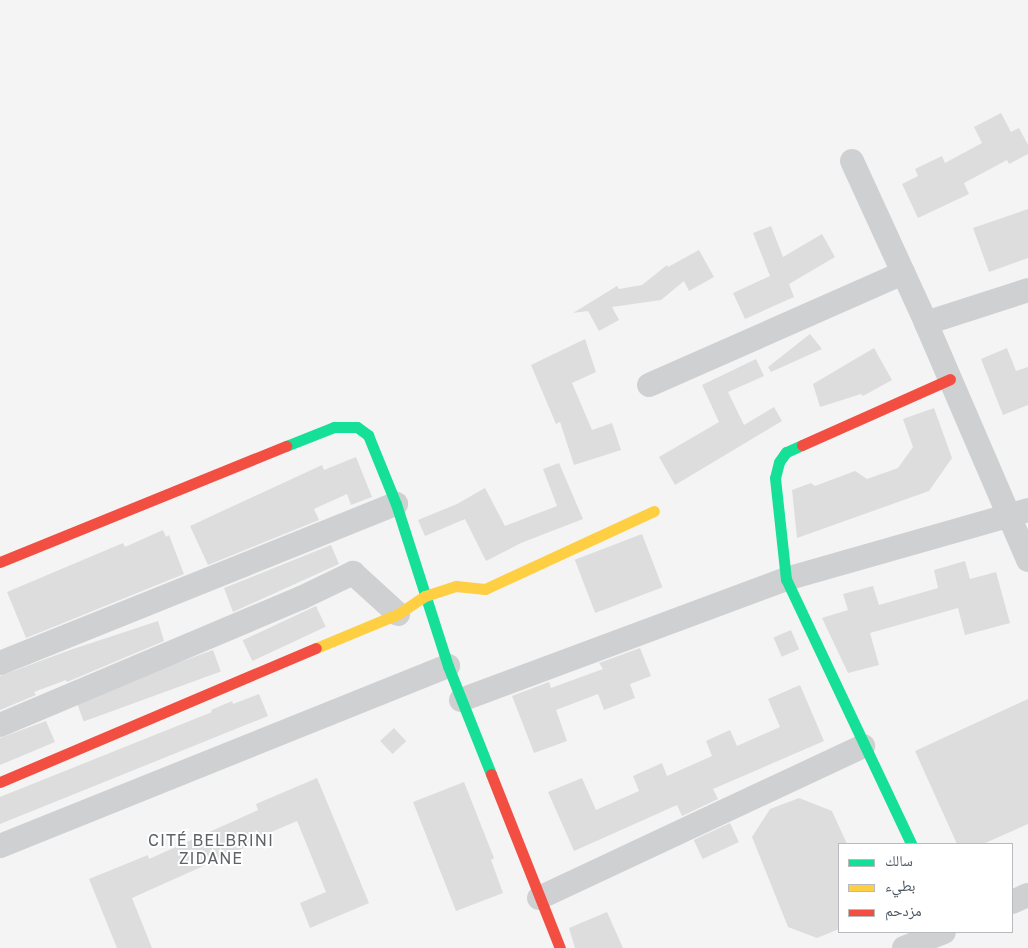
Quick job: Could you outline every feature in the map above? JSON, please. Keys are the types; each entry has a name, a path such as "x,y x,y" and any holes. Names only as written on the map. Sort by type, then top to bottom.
{"street":[{"path":"852,161 950,379 1018,512 1028,560"},
{"path":"649,385 903,273"},
{"path":"926,323 1028,290"},
{"path":"911,843 863,746 786,579 775,478 779,462 786,452 950,379"},
{"path":"0,562 334,427 357,427 368,435 396,504 448,666 560,948"},
{"path":"0,663 396,504"},
{"path":"0,782 398,614 425,596 456,586 485,589 575,549 654,510"},
{"path":"461,700 786,579 1018,512"},
{"path":"0,725 301,598 353,573 398,614"},
{"path":"0,846 448,666"},
{"path":"539,898 863,746"},
{"path":"1013,902 1028,895"},
{"path":"904,948 942,933"}],"building":[{"path":"1001,113 1011,132 1019,128 1028,145 1028,154 1009,164 1007,160 964,183 969,194 918,218 902,184 918,176 915,169 942,156 945,163 982,143 974,127"},
{"path":"1028,209 1028,258 989,272 973,228"},
{"path":"771,226 783,257 822,234 835,257 789,284 794,297 745,319 733,293 770,276 753,233"},
{"path":"699,250 714,277 689,291 684,281 661,300 612,307 619,320 599,331 588,311 573,313 617,286 619,289 642,285 667,265 668,267"},
{"path":"810,334 822,349 771,372 768,367"},
{"path":"585,339 596,372 572,383 592,430 612,423 621,450 574,465 560,422 556,424 531,365"},
{"path":"874,348 892,380 863,396 861,394 820,407 813,384"},
{"path":"1007,348 1016,371 1028,367 1028,405 1003,415 981,359"},
{"path":"756,359 764,376 728,392 744,425 774,407 782,421 675,485 659,457 719,422 702,385"},
{"path":"934,408 952,458 929,491 797,538 792,490 811,483 815,486 855,471 867,479 898,468 913,447 903,419"},
{"path":"356,457 372,497 351,505 347,494 314,509 319,520 208,565 190,526 322,465 324,470"},
{"path":"559,463 583,519 521,543 486,561 465,519 425,536 418,520 457,504 485,488 505,526 557,506 543,469"},
{"path":"163,530 166,537 169,535 184,574 26,638 7,592 123,543 125,547"},
{"path":"642,534 662,587 595,613 575,560"},
{"path":"331,545 339,564 233,612 224,588"},
{"path":"965,561 970,579 996,572 1010,623 965,635 958,608 870,633 879,665 848,673 822,618 848,610 843,594 873,586 879,605 938,588 934,570"},
{"path":"316,606 326,627 252,661 243,640"},
{"path":"158,621 164,641 67,682 66,680 34,692 36,695 0,710 0,676 70,650"},
{"path":"791,630 799,649 782,657 774,637"},
{"path":"640,648 651,676 630,684 635,698 604,710 598,694 556,710 567,741 534,753 512,696 549,682 551,688 603,669 599,663"},
{"path":"213,650 221,672 84,722 76,700"},
{"path":"800,685 824,741 713,789 718,799 682,816 677,805 574,851 548,792 582,778 596,810 639,791 633,776 662,763 667,776 712,756 706,741 730,730 737,746 780,727 768,699"},
{"path":"259,694 268,716 0,824 0,797 212,712 211,710 232,701 233,704"},
{"path":"1028,699 1028,824 985,843 957,843 915,751"},
{"path":"46,721 55,742 0,765 0,738"},
{"path":"394,728 406,741 392,754 380,741"},
{"path":"317,778 369,903 310,928 300,903 326,892 297,821 246,843 248,846 132,898 152,948 117,948 89,879 148,855 149,859 258,810 256,804"},
{"path":"464,782 494,858 491,860 503,893 456,911 413,802"},
{"path":"799,798 832,811 847,843 838,843 838,929 817,938 788,927 752,837 770,809"},
{"path":"730,823 739,842 703,859 694,840"},
{"path":"607,912 623,948 575,948 569,928"}],"traffic: fast":[{"path":"286,446 334,427 357,427 368,435 396,504 448,666 491,774"},
{"path":"802,445 786,452 779,462 775,478 786,579 911,843"}],"traffic: slow":[{"path":"316,648 398,614 425,596 456,586 485,589 654,511"}],"traffic: jam":[{"path":"802,445 950,379"},
{"path":"0,562 286,446"},
{"path":"0,782 316,648"},
{"path":"491,774 560,948"}],"district":[{"name":"CITÉ BELBRINI ZIDANE","path":"211,849"}]}
